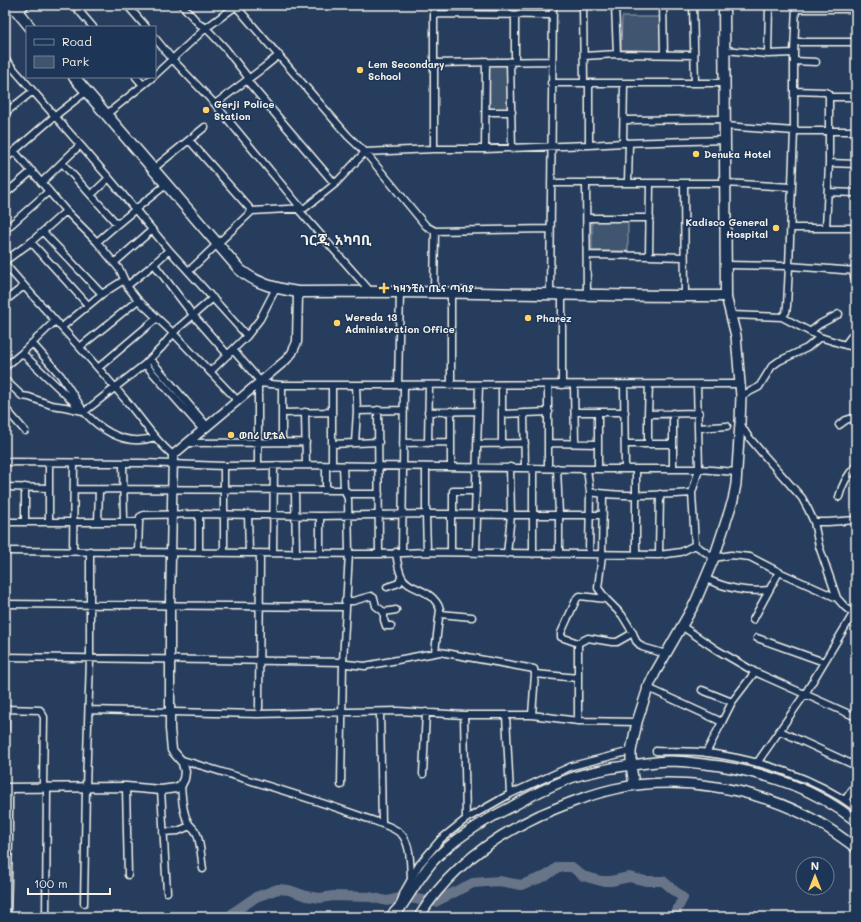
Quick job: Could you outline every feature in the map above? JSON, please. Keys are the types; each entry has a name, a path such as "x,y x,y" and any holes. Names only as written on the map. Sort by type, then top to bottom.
{"main road":[{"path":"634,785 631,764 632,751 647,688 696,603 714,558 733,500 741,396 736,336 726,296 727,265 724,5"},
{"path":"18,7 29,26"},
{"path":"75,78 219,243 240,270 254,280 276,288 298,292 451,292 562,295 726,296"},
{"path":"398,911 413,881 449,847 492,817 572,777 631,764 669,761 704,764 752,772 802,788 856,821"},
{"path":"418,917 461,864 497,838 521,824 590,795 634,785 667,783 715,786 760,797 805,814 829,828 856,848"}],"street":[{"path":"74,5 92,26"},
{"path":"127,5 145,26"},
{"path":"182,5 199,24 206,28 238,64 247,76 249,83 335,184"},
{"path":"156,74 206,28 236,5 348,136 365,152 426,226 434,231 550,229"},
{"path":"434,5 434,149"},
{"path":"550,294 550,147 553,5"},
{"path":"583,5 589,145"},
{"path":"615,5 617,54"},
{"path":"663,5 664,54"},
{"path":"693,5 695,83"},
{"path":"768,54 769,5"},
{"path":"782,317 786,312 787,306 789,266 794,131 794,53 796,7 856,9"},
{"path":"434,14 553,15"},
{"path":"512,148 512,62 515,14"},
{"path":"156,39 173,60 215,104 371,292"},
{"path":"795,42 856,42"},
{"path":"725,50 768,54 794,53"},
{"path":"584,56 617,54 694,55"},
{"path":"215,104 264,68 279,55"},
{"path":"5,59 109,178 169,250 190,271 248,336"},
{"path":"485,149 486,61"},
{"path":"434,63 552,61"},
{"path":"794,61 816,62"},
{"path":"137,78 143,85"},
{"path":"107,114 152,78"},
{"path":"551,83 725,83"},
{"path":"624,83 624,120 628,184"},
{"path":"6,110 33,91"},
{"path":"5,159 87,91"},
{"path":"794,91 825,92 828,93 829,96 829,164 826,228"},
{"path":"829,96 856,97"},
{"path":"486,112 512,112"},
{"path":"624,120 725,123 794,131 856,131"},
{"path":"153,169 204,127"},
{"path":"189,140 252,211"},
{"path":"190,271 252,211 275,208 300,208 310,205 335,184 365,152 725,140"},
{"path":"42,182 63,164 80,145"},
{"path":"14,151 66,211 97,242 123,274 126,283 138,300 174,334 237,400"},
{"path":"63,164 117,224"},
{"path":"829,164 856,164"},
{"path":"5,194 32,171"},
{"path":"91,195 109,178"},
{"path":"551,183 726,183 791,187"},
{"path":"586,183 588,218 587,295"},
{"path":"97,242 167,184"},
{"path":"649,256 650,184"},
{"path":"684,184 685,296"},
{"path":"5,230 49,191"},
{"path":"828,192 856,193"},
{"path":"7,917 6,905 9,839 7,788 126,788 162,790 176,788 181,785 185,772 180,759 172,750 170,712 172,460 115,387 24,286 5,262 43,232 66,211"},
{"path":"588,218 650,218"},
{"path":"790,228 856,228"},
{"path":"114,263 152,230"},
{"path":"434,231 434,292"},
{"path":"43,232 102,294"},
{"path":"31,242 88,305"},
{"path":"62,327 102,294 126,283 154,264 169,250"},
{"path":"588,255 684,257"},
{"path":"154,264 193,315 228,356"},
{"path":"727,265 789,266 854,270 856,282"},
{"path":"5,300 24,286"},
{"path":"210,372 248,336 260,319 276,288"},
{"path":"172,460 187,443 286,360 295,347 298,326 298,292"},
{"path":"387,587 399,583 401,577 399,552 403,515 404,410 401,385 400,292"},
{"path":"451,292 451,385"},
{"path":"562,295 562,385"},
{"path":"84,412 147,362 174,334 176,330 213,298"},
{"path":"80,347 138,300"},
{"path":"811,332 820,324 839,314"},
{"path":"731,315 782,317 820,337 856,347"},
{"path":"98,368 157,318"},
{"path":"5,367 22,353 55,321"},
{"path":"845,345 856,330"},
{"path":"741,396 759,387 772,366 779,361 807,348 820,337"},
{"path":"32,343 62,376 84,412"},
{"path":"233,350 259,382 258,466"},
{"path":"22,353 91,420 102,428 124,439 140,441 155,437"},
{"path":"147,362 205,428"},
{"path":"5,380 22,396 51,405 84,412"},
{"path":"259,382 282,385 740,384"},
{"path":"282,385 282,442"},
{"path":"326,490 332,444 332,385"},
{"path":"355,443 357,411 356,385"},
{"path":"428,443 429,385"},
{"path":"476,553 477,517 475,515 479,385"},
{"path":"502,385 502,444"},
{"path":"548,385 548,468"},
{"path":"574,385 575,443"},
{"path":"624,385 625,469"},
{"path":"648,444 649,385"},
{"path":"695,545 692,493 699,469 699,413 697,385"},
{"path":"5,408 25,431"},
{"path":"378,410 380,515 379,554"},
{"path":"357,411 404,410"},
{"path":"451,411 451,467"},
{"path":"428,412 478,411"},
{"path":"305,412 306,465"},
{"path":"282,413 332,412"},
{"path":"502,414 549,412"},
{"path":"575,412 625,412"},
{"path":"598,412 598,469"},
{"path":"524,413 525,468"},
{"path":"673,413 673,469"},
{"path":"648,414 699,413"},
{"path":"839,425 846,420 856,417"},
{"path":"740,423 747,435 802,498 814,522 819,546 837,598"},
{"path":"698,428 727,426"},
{"path":"187,443 306,442"},
{"path":"332,444 379,442"},
{"path":"403,443 451,442"},
{"path":"477,444 525,444"},
{"path":"549,444 598,444"},
{"path":"625,444 673,444"},
{"path":"6,461 49,463 123,463 172,460 224,466 306,465 379,467 699,469 736,472"},
{"path":"49,463 49,522"},
{"path":"73,551 74,463"},
{"path":"123,463 124,522"},
{"path":"224,466 224,553"},
{"path":"273,553 274,466"},
{"path":"341,785 343,752 343,662 348,553 348,499 345,490 343,466"},
{"path":"839,497 841,487 856,466"},
{"path":"426,467 427,552"},
{"path":"507,554 511,515 510,467"},
{"path":"533,468 533,554"},
{"path":"558,468 559,554"},
{"path":"587,469 590,492 589,554"},
{"path":"636,469 636,554"},
{"path":"5,487 49,488"},
{"path":"25,488 25,522"},
{"path":"74,489 345,490 350,494 379,494"},
{"path":"98,522 99,490"},
{"path":"295,491 296,553"},
{"path":"451,552 453,491 476,491"},
{"path":"590,492 603,494 692,493"},
{"path":"603,494 602,555 598,588 606,599 622,615 636,641 642,647 666,654"},
{"path":"659,555 660,494"},
{"path":"138,552 140,517 147,514 274,514 320,516 426,514 603,515"},
{"path":"199,514 199,552"},
{"path":"248,514 248,553"},
{"path":"320,516 320,553"},
{"path":"814,522 856,520"},
{"path":"5,522 139,522"},
{"path":"695,545 714,558 732,555 750,557 779,572 837,598 855,615 758,764"},
{"path":"5,551 379,554 399,552 451,552 659,555 681,552 695,545"},
{"path":"84,903 90,659 90,551"},
{"path":"259,708 260,553"},
{"path":"753,620 779,572"},
{"path":"401,577 404,581 432,596 438,603 440,614 435,652"},
{"path":"706,579 719,585 745,591 769,590"},
{"path":"578,644 564,638 560,633 577,598 584,596 598,588"},
{"path":"5,604 259,606 345,604 371,596 374,598 376,606 384,612 386,626 392,626"},
{"path":"584,596 606,599"},
{"path":"384,612 396,610"},
{"path":"440,614 472,617"},
{"path":"683,627 716,650 755,672 856,717"},
{"path":"578,644 588,638 617,642 633,633"},
{"path":"757,638 824,662"},
{"path":"578,644 578,721"},
{"path":"5,657 343,662 347,664 365,666 435,652 534,669 535,674 532,715"},
{"path":"706,752 732,702 755,672"},
{"path":"535,674 578,678"},
{"path":"647,688 722,722"},
{"path":"702,690 732,702"},
{"path":"5,730 5,709 40,710 43,714 46,917"},
{"path":"89,710 257,714 398,711 464,715 532,715 578,721 638,722"},
{"path":"380,712 382,824"},
{"path":"423,774 426,712"},
{"path":"464,715 466,819"},
{"path":"506,715 510,794"},
{"path":"780,731 856,766"},
{"path":"388,917 398,911 404,892 413,881 419,864 440,839 466,819 510,794 572,766 632,751"},
{"path":"656,751 706,752 758,764 786,772 824,788 856,808"},
{"path":"180,759 342,810 398,831 403,836 409,852 413,881"},
{"path":"845,800 856,784"},
{"path":"181,785 187,821 190,826 195,829 199,838 203,869"},
{"path":"126,788 128,875"},
{"path":"162,790 167,892"},
{"path":"163,832 178,831 190,826"}],"green space":[{"path":"622,17 662,17 661,51 621,50"},
{"path":"510,63 511,110 490,110 489,64"},
{"path":"628,220 628,251 592,251 592,221"}],"waterway":[{"path":"229,917 256,897 278,889 289,890 306,896 320,898 333,896 370,897 387,901 403,897 435,902 473,883 499,881 521,885 546,876 558,867 572,867 583,876 601,881 611,881 629,877 646,881 663,881 683,898 673,917"}],"place":[{"name":"Lem Secondary School","path":"360,70"},
{"name":"Gerji Police Station","path":"206,110"},
{"name":"Denuka Hotel","path":"696,154"},
{"name":"Kadisco General Hospital","path":"776,228"},
{"name":"ካዛንቺስ ጤና ጣብያ","path":"384,288"},
{"name":"Pharez","path":"528,318"},
{"name":"Wereda 13 Administration Office","path":"337,323"},
{"name":"ወበሪ ሆቴል","path":"231,435"}],"district":[{"name":"ገርጂ አካባቢ","path":"336,239"}]}
